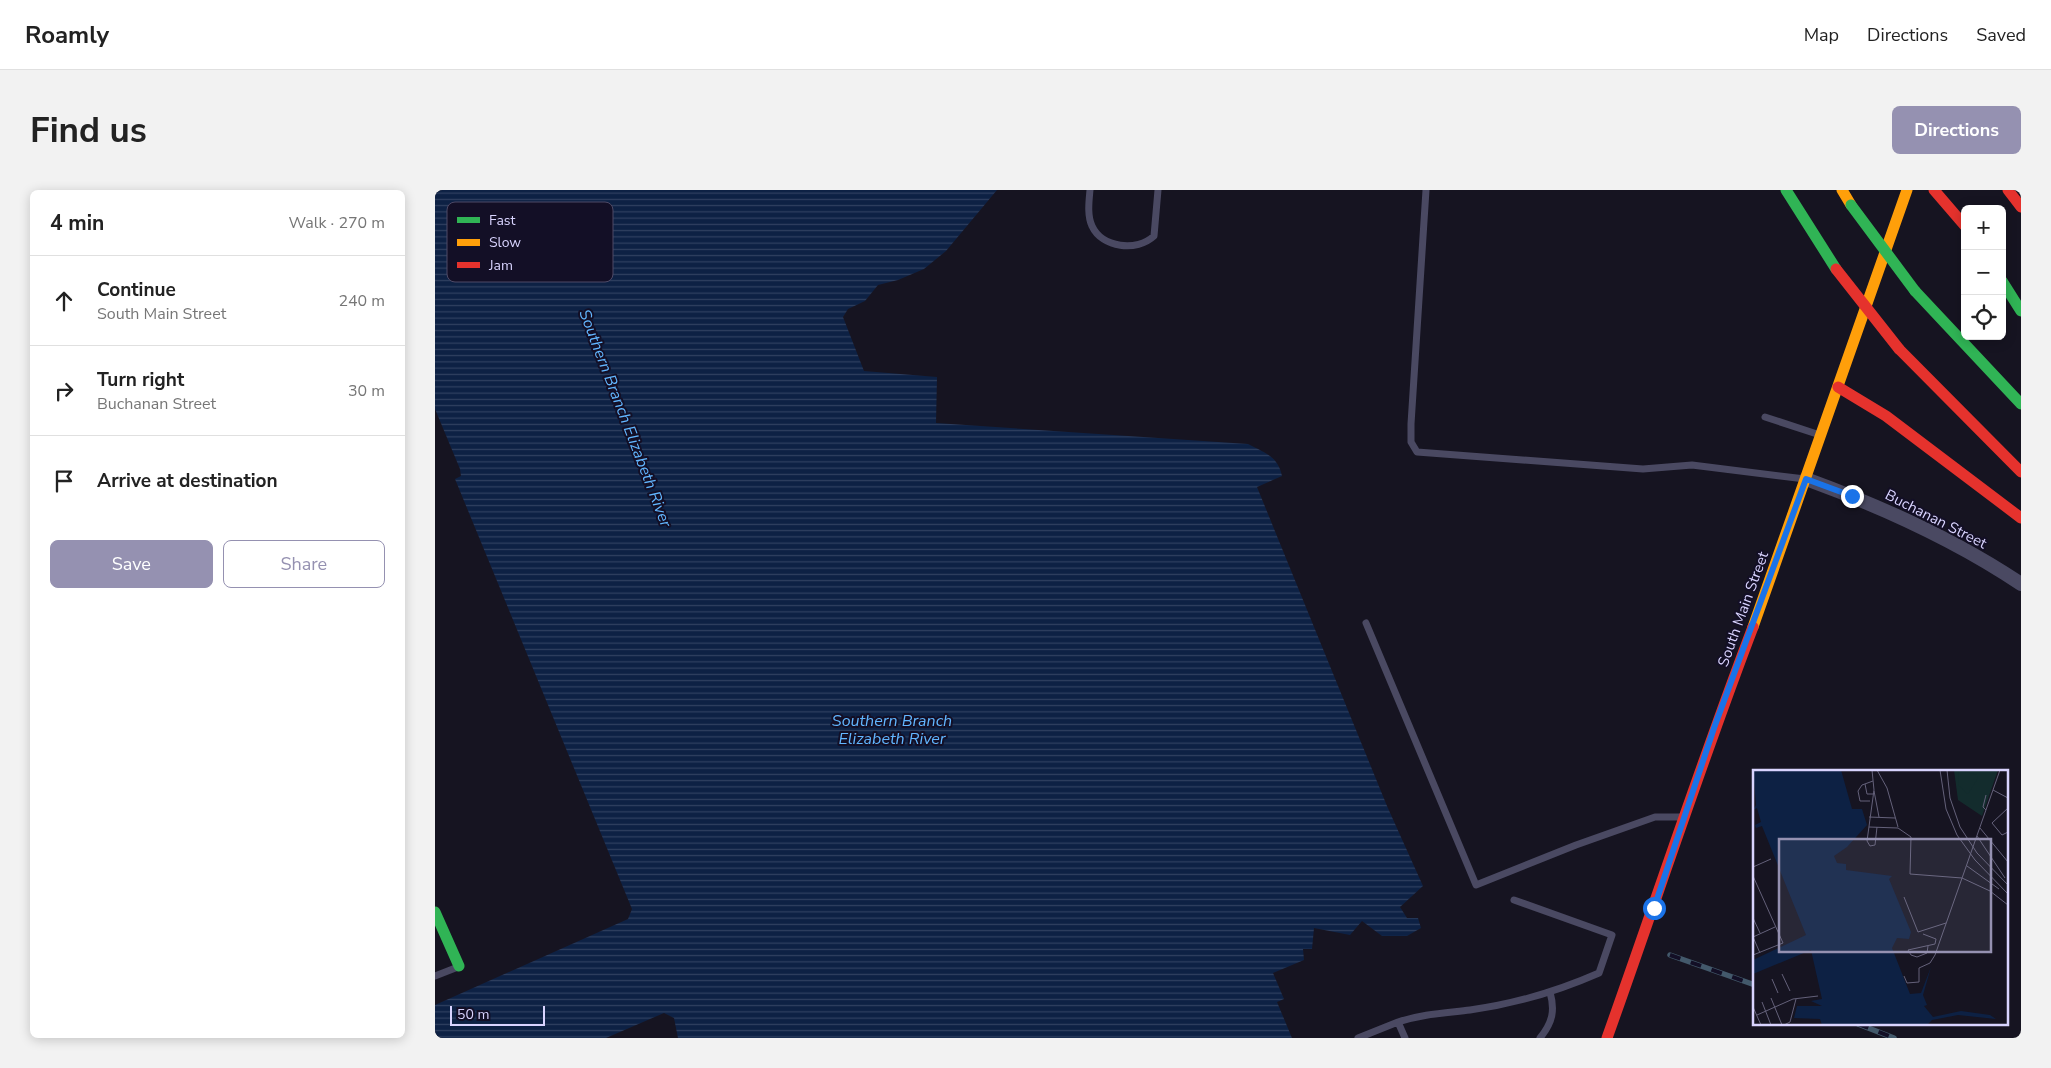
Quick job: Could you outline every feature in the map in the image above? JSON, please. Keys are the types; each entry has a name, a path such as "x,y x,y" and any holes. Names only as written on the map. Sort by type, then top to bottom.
{"main road":[{"path":"1786,190 1836,269 1899,349 2021,472"},
{"path":"1842,190 1915,291 2021,404"},
{"name":"South Main Street","path":"1607,1038 1685,817 1714,728 1806,479 1907,190"},
{"path":"1934,190 1961,221"},
{"path":"2007,190 2021,207"},
{"path":"2006,287 2021,311"},
{"path":"1838,387 1886,416 2021,518"},
{"path":"435,912 459,966"}],"street":[{"name":"Buchanan Street","path":"1806,479 1901,517 1966,551 2021,584"}],"lane":[{"path":"1090,190 1089,216 1091,226 1097,233 1113,244 1138,245 1147,242 1154,236 1158,190"},
{"path":"1425,190 1411,424 1411,442 1417,452 1643,469 1692,465 1806,479"},
{"path":"1765,418 1821,435"},
{"path":"1366,622 1476,885 1577,845 1655,817 1685,817"},
{"path":"1358,1038 1421,1014 1471,1010 1550,992 1599,973 1612,935 1514,900"},
{"path":"435,976 459,966"},
{"path":"1541,1038 1548,1028 1553,1014 1550,992"},
{"path":"1399,1022 1405,1038"}],"water":[{"name":"Southern Branch Elizabeth River","path":"435,190 997,190 946,251 924,269 898,280 878,285 865,301 848,309 843,317 864,371 937,377 936,423 1248,444 1274,459 1282,476 1257,487 1387,806 1423,886 1400,907 1407,918 1418,918 1421,928 1407,936 1382,936 1362,921 1350,935 1314,928 1312,949 1303,949 1304,960 1273,973 1284,999 1277,1002 1292,1038 678,1038 674,1018 664,1013 606,1038 435,1038 435,1005 628,919 632,909 455,479 461,476 460,469 435,409"}],"railway":[{"path":"1670,955 1753,984"},
{"path":"1863,1026 1894,1038"}],"traffic: fast":[{"path":"1786,190 1836,269"},
{"path":"1851,205 1915,291"},
{"path":"2006,287 2021,311"},
{"path":"1915,291 2021,404"},
{"path":"435,912 459,966"}],"traffic: slow":[{"path":"1842,190 1851,205"},
{"path":"1753,627 1907,190"}],"traffic: jam":[{"path":"1934,190 1961,221"},
{"path":"2008,190 2021,207"},
{"path":"1836,269 1899,349"},
{"path":"1899,349 2021,472"},
{"path":"1838,387 1886,416 2021,518"},
{"path":"1607,1038 1753,627"}],"route":[{"path":"1654,908 1714,728 1755,622 1806,479 1852,496"}]}
